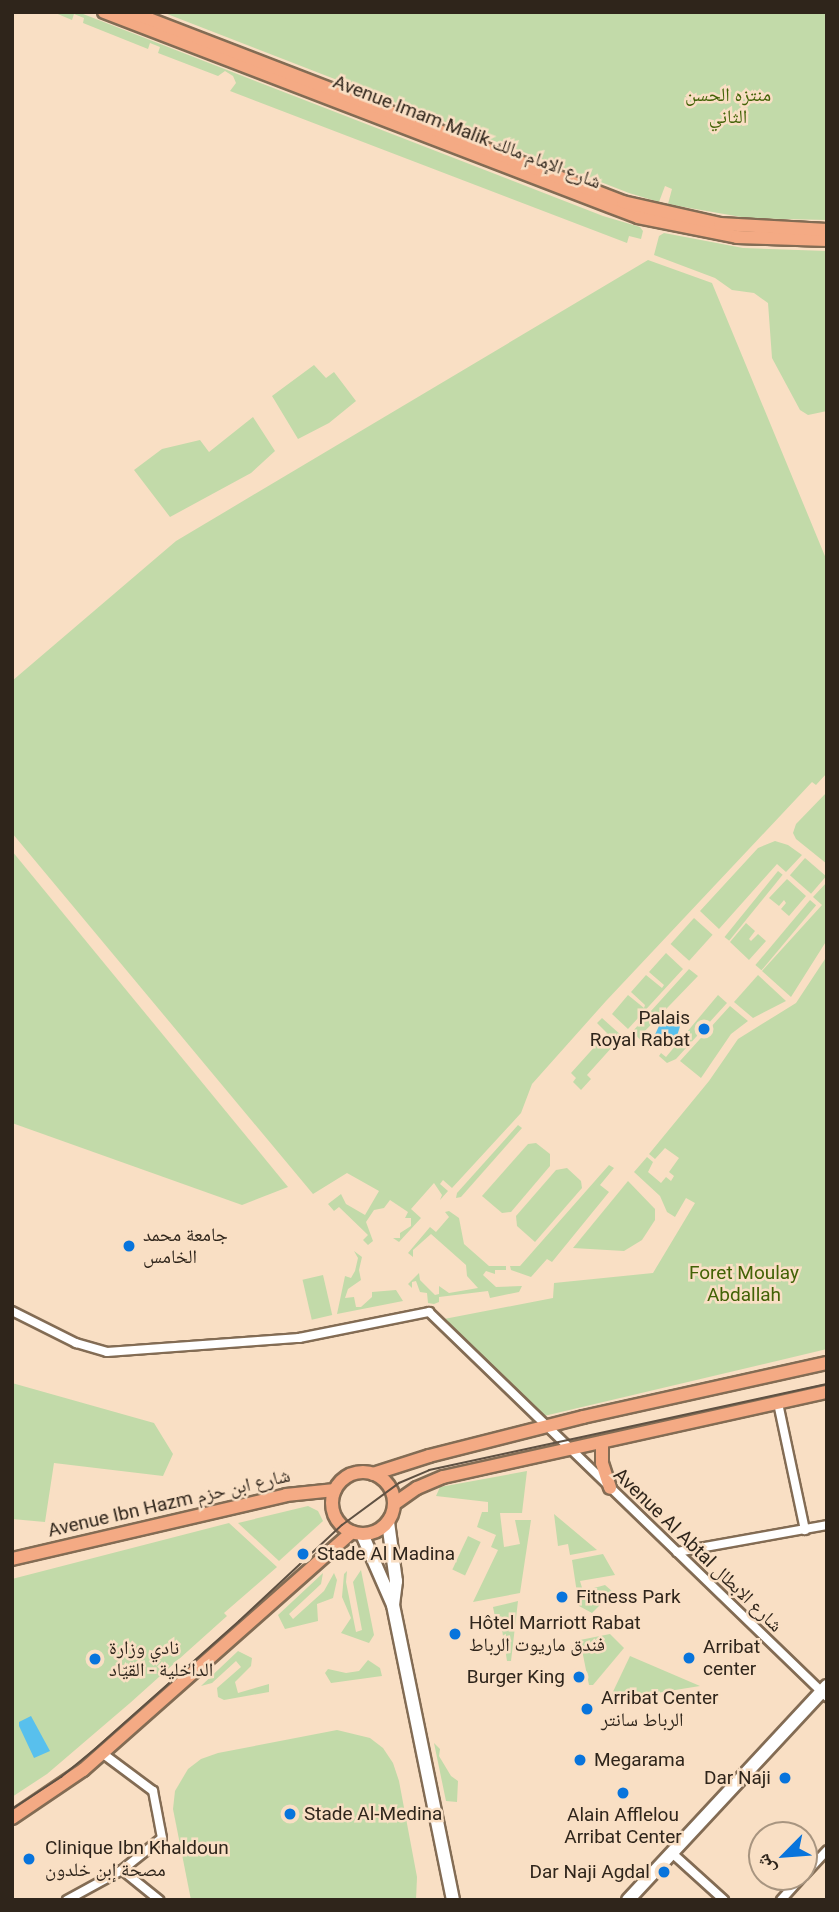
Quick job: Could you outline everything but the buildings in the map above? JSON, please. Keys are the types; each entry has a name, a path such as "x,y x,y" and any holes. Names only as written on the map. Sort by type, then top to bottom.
{"main road":[{"name":"Avenue Imam Malik شارع الإمام مالك","path":"104,12 638,218 727,236 827,240"},
{"name":"Avenue Imam Malik شارع الإمام مالك","path":"131,12 623,202 720,225 827,230"},
{"path":"373,1474 429,1456 547,1427 827,1363"},
{"path":"393,1605 396,1581 388,1522 394,1504 416,1488 443,1477 827,1392"},
{"path":"602,1442 603,1467 610,1488"},
{"path":"394,1504 387,1483 373,1474 360,1472 348,1476 335,1490 332,1503 335,1515 342,1525 357,1533 393,1605 453,1900"},
{"name":"Avenue Ibn Hazm شارع ابن حزم","path":"12,1559 286,1495 335,1490"},
{"path":"12,1818 64,1785 357,1533 378,1530 388,1522"},
{"path":"628,1900 825,1691"}],"street":[{"name":"Avenue Al Abtal شارع الابطال","path":"12,1311 76,1343 107,1352 299,1338 429,1312 825,1691"},
{"path":"778,1404 805,1530"},
{"path":"677,1552 827,1525"},
{"path":"67,1900 122,1870 159,1842 163,1833 153,1791 102,1753"},
{"path":"672,1853 724,1900"},
{"path":"122,1870 159,1900"}],"green space":[{"path":"53,12 78,12 603,216 640,227 643,231 641,239 629,236 627,243 230,91 236,83 233,76 225,71 218,76 158,53 160,47 150,43 148,49 83,23 84,18 74,14 72,20"},
{"name":"منتزه الحسن الثاني","path":"162,12 827,12 827,220 747,218 668,204 672,189 665,186 659,202 629,193"},
{"path":"664,233 743,248 827,251 827,411 808,415 800,410 772,358 768,303 754,293 732,290 715,278 654,255 659,236"},
{"path":"648,260 712,283 827,561 827,773 816,785 812,782 606,1001 532,1084 521,1113 452,1188 443,1180 440,1184 448,1191 440,1200 442,1195 434,1183 411,1209 421,1218 399,1242 393,1238 400,1238 400,1233 411,1226 411,1218 405,1218 408,1212 390,1200 384,1208 374,1210 366,1222 373,1241 368,1245 363,1240 368,1235 339,1207 334,1211 328,1204 341,1194 346,1204 365,1215 379,1191 347,1173 313,1194 12,833 12,681 176,541"},
{"path":"314,365 326,378 334,372 356,401 329,423 298,439 272,396"},
{"path":"253,417 275,451 251,473 170,517 134,470 162,449 200,440 209,452"},
{"path":"827,792 827,864 796,839 793,833 796,824"},
{"path":"775,841 788,845 802,855 786,872 777,864 719,929 700,911 758,848"},
{"path":"12,851 288,1187 242,1205 12,1123"},
{"path":"805,858 826,876 811,894 790,875"},
{"path":"778,871 783,875 729,941 725,937"},
{"path":"787,879 806,896 789,916 781,909 786,903 784,900 779,906 769,898"},
{"path":"827,882 827,940 791,997 762,971 822,905 813,897"},
{"path":"810,900 816,905 761,970 755,965"},
{"path":"694,918 713,935 689,961 671,944"},
{"path":"746,923 755,931 749,939 751,941 758,934 766,941 749,960 730,942"},
{"path":"666,953 683,969 628,1029 612,1014 628,995 644,1008 645,1005 631,992 646,975 662,988 664,985 649,972"},
{"name":"Foret Moulay Abdallah","path":"827,956 827,1349 544,1416 439,1320 553,1298 554,1283 653,1273 695,1203 686,1198 675,1217 667,1212 660,1196 634,1172 647,1157 653,1162 648,1172 661,1183 666,1177 671,1181 674,1176 669,1172 679,1158 665,1148 655,1159 649,1154 709,1081 738,1039 796,1003"},
{"path":"689,969 698,976 641,1035 646,1039 643,1042 632,1032"},
{"path":"758,975 786,1001 753,1018 734,1002"},
{"path":"718,995 727,1003 676,1059 667,1063 659,1056 661,1053 666,1057"},
{"path":"730,1006 748,1021 731,1034 701,1078 680,1061"},
{"path":"602,1018 622,1036 587,1075 591,1079 581,1090 573,1082 576,1078 571,1073 607,1033 597,1023"},
{"path":"518,1125 522,1128 461,1197 456,1198 457,1193"},
{"path":"536,1143 550,1154 550,1166 511,1212 502,1213 482,1196 528,1144"},
{"path":"609,1165 614,1168 600,1185 609,1192 552,1262 547,1259 531,1277 511,1270 510,1266 520,1266"},
{"path":"567,1168 581,1181 582,1188 535,1242 517,1226 516,1216 556,1170"},
{"path":"628,1181 655,1209 655,1220 642,1240 624,1251 573,1248"},
{"path":"449,1211 459,1218 464,1244 489,1266 506,1266 506,1270 495,1270 495,1274 486,1271 483,1275 496,1287 522,1286 519,1292 490,1298 488,1291 439,1297 439,1302 434,1304 428,1303 427,1293 420,1292 416,1281 412,1282 412,1288 408,1284 419,1273 420,1280 435,1295 439,1294 439,1286 449,1293 478,1288 467,1276 466,1265 431,1234 413,1250 413,1257 408,1253 430,1227 436,1232 449,1217 445,1212"},
{"path":"354,1251 362,1257 359,1270 361,1280 348,1289 345,1298 354,1297 356,1307 361,1307 372,1297 372,1292 396,1290 403,1301 337,1314 345,1276 351,1278 355,1271 358,1258"},
{"path":"323,1275 332,1315 312,1320 303,1280"},
{"path":"12,1383 154,1423 173,1454 163,1476 54,1463 45,1522 12,1519"},
{"path":"527,1471 522,1513 500,1513 504,1547 520,1544 515,1520 531,1520 520,1593 473,1602 498,1550 491,1547 496,1535 477,1527 482,1512 488,1512 488,1502 436,1496 440,1487"},
{"path":"308,1506 318,1511 323,1521 279,1561 238,1523"},
{"path":"554,1514 597,1550 570,1555 568,1544 558,1546"},
{"name":"نادي وزارة الداخلية - القيّاد","path":"229,1523 277,1567 224,1613 227,1616 130,1703 47,1774 12,1797 12,1579"},
{"path":"468,1536 481,1542 465,1575 452,1570"},
{"path":"603,1554 615,1575 580,1581 583,1591 605,1585 613,1592 592,1613 579,1606 572,1560"},
{"path":"361,1570 374,1635 369,1643 341,1633 351,1618 342,1597 344,1574 347,1571 346,1582 356,1632 362,1630 353,1582"},
{"path":"323,1573 321,1584 289,1614 293,1619 324,1591 334,1573 337,1580 333,1598 317,1604 318,1621 285,1629 278,1615"},
{"path":"518,1601 511,1661 507,1661 500,1617 495,1617 493,1607"},
{"path":"610,1634 624,1648 593,1685 589,1685 580,1640"},
{"path":"238,1651 252,1658 251,1666 235,1682 238,1693 269,1684 269,1692 224,1700 218,1697 217,1688 241,1667 236,1661 212,1683 201,1686"},
{"path":"630,1656 700,1686 613,1700 610,1698"},
{"path":"368,1660 380,1668 382,1676 331,1683 325,1673 328,1669 346,1673 359,1671"},
{"name":"Stade Al-Medina","path":"337,1730 370,1738 383,1748 393,1763 399,1781 417,1877 416,1900 191,1900 173,1809 175,1791 188,1769 201,1759 218,1753"},
{"path":"434,1743 440,1749 439,1756 451,1776 458,1781 457,1802 446,1801"}],"water":[{"path":"675,1015 682,1020 677,1036 666,1044 657,1045 653,1039 659,1026"},
{"path":"31,1716 50,1751 34,1758 19,1726 19,1722"}],"tram line":[{"path":"12,1809 61,1777 95,1749 342,1525 399,1483 429,1470 827,1384"}],"place":[{"name":"Palais Royal Rabat","path":"704,1029"},
{"name":"جامعة محمد الخامس","path":"129,1246"},
{"name":"Stade Al Madina","path":"303,1554"},
{"name":"Fitness Park","path":"562,1597"},
{"name":"Hôtel Marriott Rabat فندق ماريوت الرباط","path":"455,1634"},
{"name":"Arribat center","path":"689,1658"},
{"name":"نادي وزارة الداخلية - القيّاد","path":"95,1659"},
{"name":"Burger King","path":"579,1677"},
{"name":"Arribat Center الرباط سانتر","path":"587,1709"},
{"name":"Megarama","path":"580,1760"},
{"name":"Dar Naji","path":"785,1778"},
{"name":"Alain Afflelou Arribat Center","path":"623,1793"},
{"name":"Stade Al-Medina","path":"290,1814"},
{"name":"Clinique Ibn Khaldoun مصحة إبن خلدون","path":"29,1859"},
{"name":"Dar Naji Agdal","path":"664,1872"}]}
